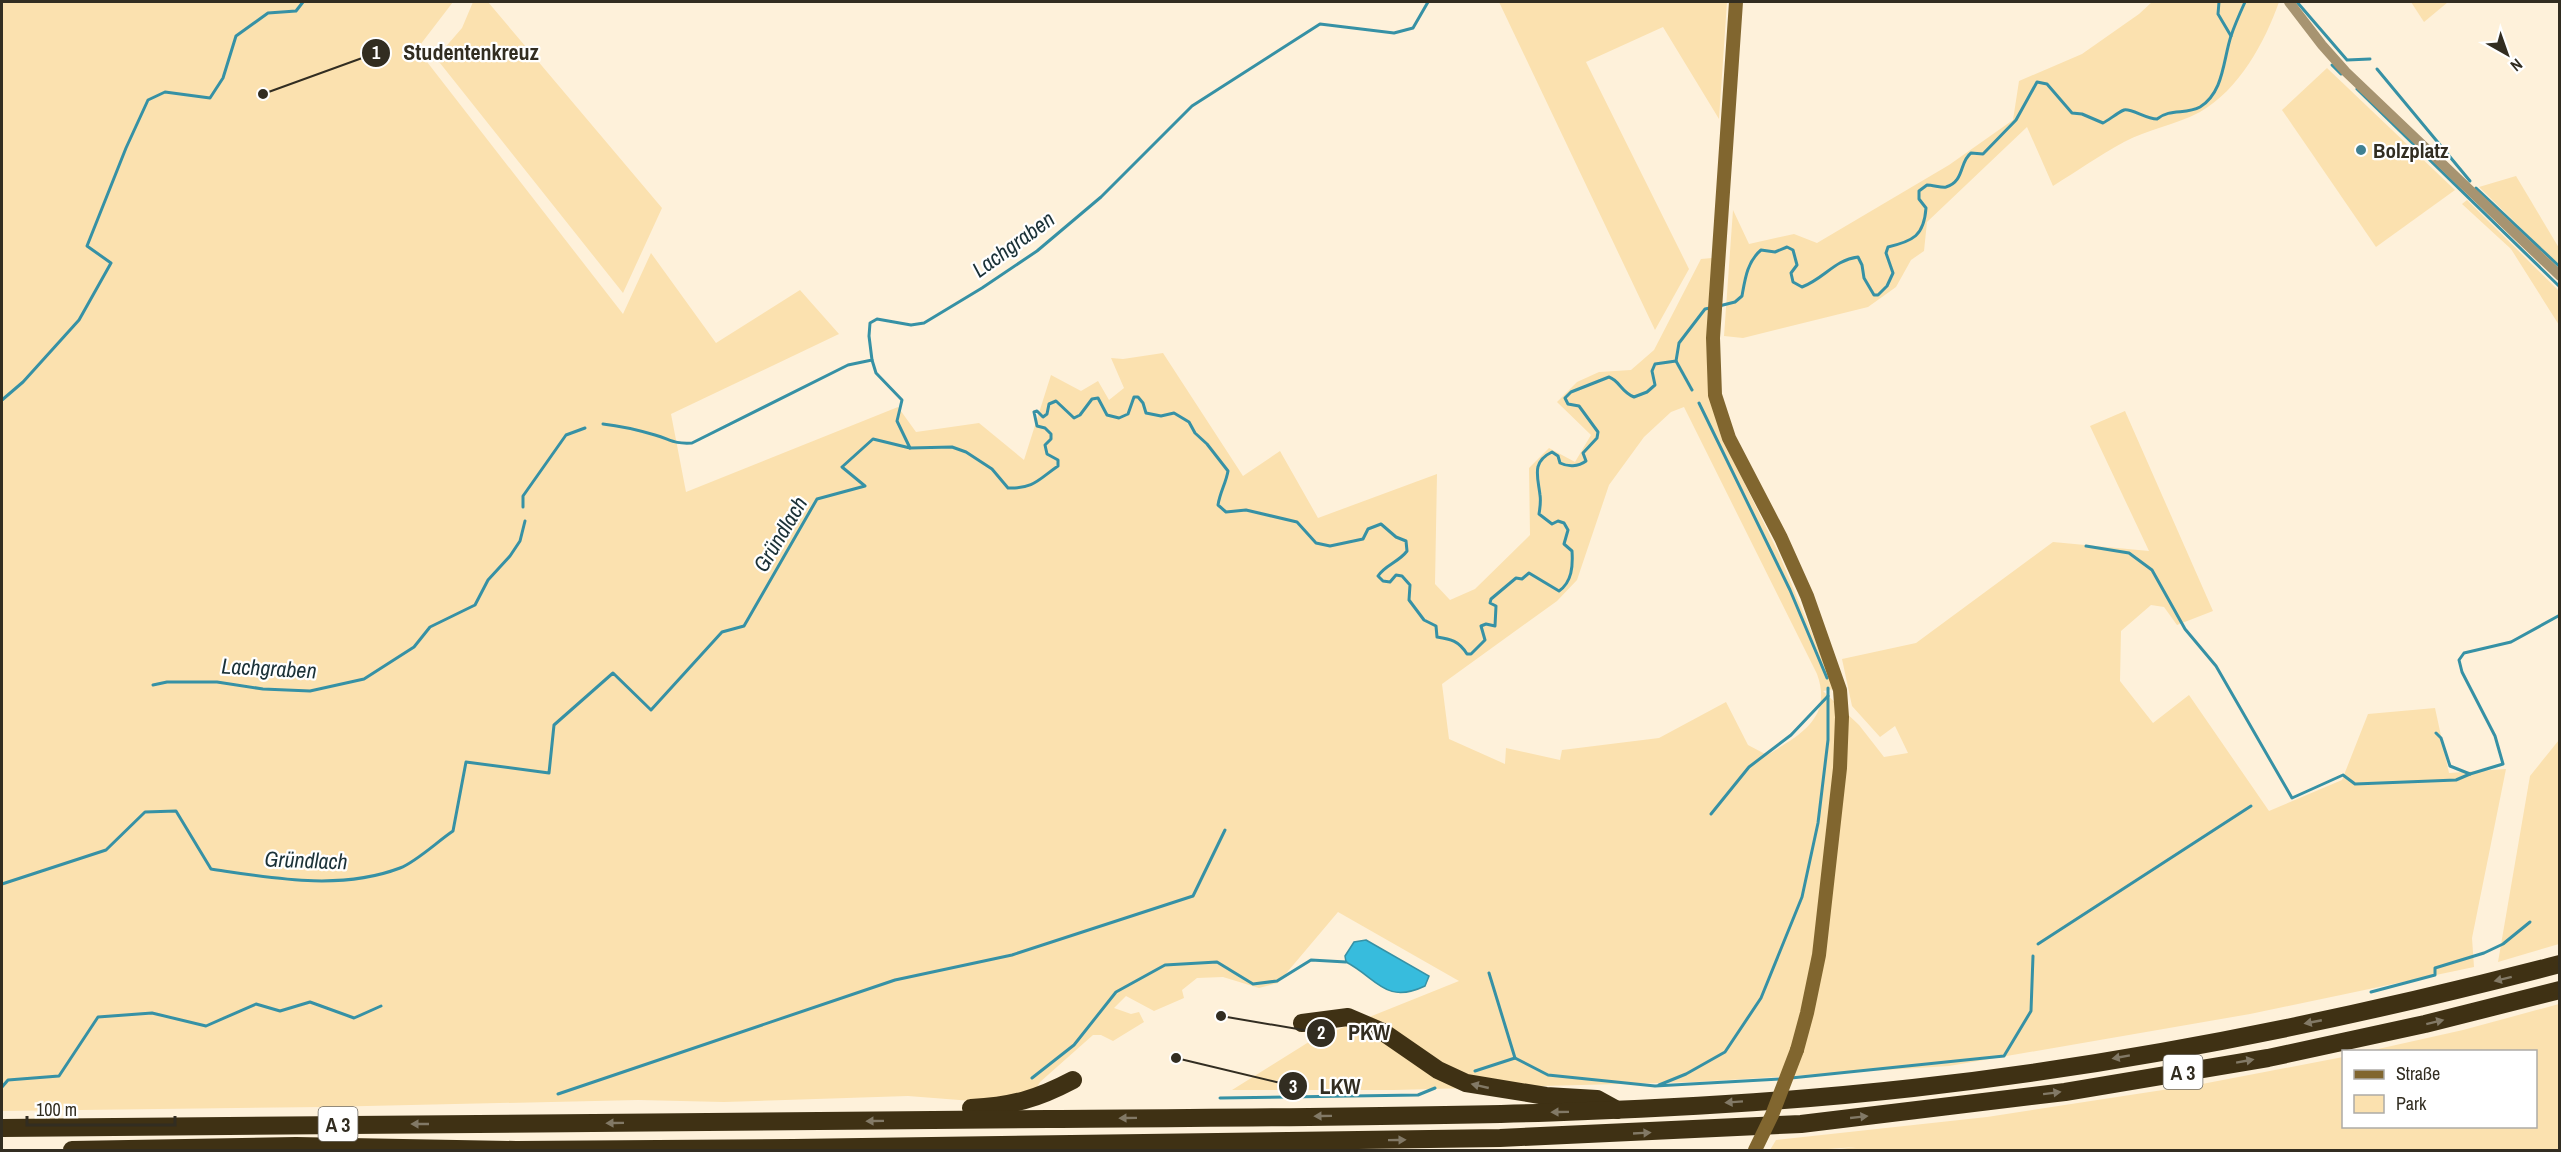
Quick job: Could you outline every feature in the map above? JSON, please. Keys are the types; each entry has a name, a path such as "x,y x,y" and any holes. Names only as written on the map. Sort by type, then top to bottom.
{"highway":[{"name":"A 3","path":"2,1128 1618,1111 1896,1090 2064,1068 2249,1035 2426,999 2559,964"},
{"name":"A 3","path":"72,1150 296,1146 516,1150 794,1149 1500,1138 1801,1124 2065,1092 2268,1058 2425,1024 2559,990"},
{"path":"1302,1023 1348,1017 1383,1032 1438,1070 1466,1083 1546,1096 1597,1099 1618,1111"},
{"path":"933,1120 952,1110 1008,1106 1032,1100 1073,1080"},
{"path":"1468,1150 1484,1150 1500,1138"}],"street":[{"path":"1736,2 1713,367 1719,414 1737,456 1800,579 1832,666 1841,698 1842,745 1819,955 1807,1013 1797,1050 1772,1115 1755,1150"},
{"path":"2289,2 2346,72 2559,276"}],"green space":[{"path":"2,2 453,2 417,49 623,314 651,253 716,343 800,290 839,334 671,414 686,492 898,407 916,432 979,423 1024,460 1051,375 1081,391 1098,381 1109,400 1124,388 1111,358 1123,359 1163,353 1243,476 1280,451 1318,518 1437,474 1435,584 1450,600 1475,589 1530,535 1529,468 1549,448 1575,462 1591,435 1557,402 1577,382 1599,372 1631,370 1654,350 1701,259 1712,258 1708,387 1720,433 1779,554 1829,674 1834,689 1823,691 1859,725 1884,757 1908,753 1895,726 1880,737 1852,706 1842,659 1916,643 2053,542 2149,551 2090,426 2125,411 2213,611 2177,625 2164,607 2151,605 2121,631 2120,681 2153,723 2189,695 2269,811 2342,780 2368,714 2435,708 2449,773 2506,769 2472,938 2474,967 2250,1014 1949,1066 1695,1082 1394,1090 1232,1090 1312,1040 1459,981 1338,912 1278,983 1259,988 1223,977 1197,978 1182,990 1184,998 1154,1011 1126,996 1114,1008 1131,1014 1139,1012 1144,1022 1113,1041 1101,1035 1093,1035 1040,1082 1035,1091 998,1103 908,1096 724,1102 638,1100 2,1111","holes":["1684,407 1817,674 1821,689 1821,702 1817,714 1802,732 1767,755 1748,745 1726,702 1659,738 1562,750 1560,760 1506,748 1505,764 1449,739 1442,684 1557,601 1577,580 1609,485 1644,437 1671,412"]},
{"path":"473,2 488,2 662,208 623,293 436,58 462,28"},
{"path":"1499,2 1727,2 1719,119 1663,27 1586,62 1689,269 1655,330"},
{"path":"2152,2 2279,2 2266,33 2249,64 2227,91 2200,112 2124,142 2053,186 2027,127 1927,222 1924,251 1911,260 1896,287 1868,307 1743,338 1724,336 1733,210 1749,244 1794,234 1817,243 1949,165 2013,120 2019,81 2082,54 2139,14"},
{"path":"2411,2 2448,2 2424,22"},
{"name":"Bolzplatz","path":"2327,68 2455,190 2376,247 2282,110"},
{"path":"2516,176 2559,248 2559,265 2479,187"},
{"path":"2467,200 2559,291 2559,325 2511,249 2462,204"},
{"path":"2559,740 2559,944 2498,962 2530,776"},
{"path":"2559,1004 2559,1150 1832,1150 1856,1147 1770,1150 1776,1140 1987,1117 2202,1084 2342,1057 2342,1128 2537,1128 2537,1050 2373,1050 2463,1030"}],"water":[{"path":"1366,940 1429,976 1425,986 1400,993 1391,991 1346,962 1345,956 1354,942"}],"waterway":[{"path":"2,400 23,382 79,320 111,263 87,246 148,100 165,92 210,98 223,78 236,36 268,13 296,11 303,2"},
{"name":"Lachgraben","path":"603,424 636,430 676,442 692,443 848,365 872,360 870,323 877,319 911,325 924,323 1037,251 1101,197 1192,106 1320,24 1394,33 1413,28 1428,2"},
{"path":"2219,2 2218,14 2231,36"},
{"name":"Gründlach","path":"1719,306 1735,302 1742,296 1750,265 1761,250 1775,252 1787,247 1793,250 1797,265 1791,273 1793,282 1802,287 1836,265 1858,257 1864,278 1874,295 1878,295 1887,286 1893,273 1886,253 1888,247 1916,236 1923,225 1926,208 1919,199 1919,191 1927,185 1946,187 1952,184 1959,176 1967,157 1971,153 1983,154 2016,120 2037,82 2047,84 2072,113 2082,114 2103,123 2124,110 2157,119 2167,114 2195,109 2208,101 2214,93 2222,75 2231,36 2245,2"},
{"path":"2297,2 2347,60 2370,59"},
{"path":"2332,65 2341,74"},
{"path":"2377,69 2470,181"},
{"path":"2357,89 2560,287"},
{"path":"2476,188 2560,267"},
{"name":"Gründlach","path":"2,884 106,850 145,812 176,811 211,869 282,879 330,881 377,875 400,868 453,831 466,762 549,773 554,725 613,673 651,710 722,632 744,626 817,499 865,486 842,467 873,439 910,448 952,447 966,452 992,469 1008,488 1024,487 1036,482 1058,466 1058,460 1047,454 1045,445 1051,439 1051,434 1045,428 1037,426 1034,412 1037,411 1043,417 1047,414 1049,404 1056,401 1074,418 1080,415 1092,399 1098,398 1107,415 1119,418 1128,414 1134,397 1138,397 1146,413 1161,416 1174,413 1189,422 1195,433 1207,444 1228,471 1218,505 1226,512 1246,510 1297,522 1316,543 1330,546 1363,539 1368,529 1381,524 1396,537 1406,541 1407,551 1378,576 1383,581 1390,582 1396,575 1402,576 1410,585 1409,600 1424,620 1436,626 1437,637 1454,641 1467,654 1471,654 1485,640 1481,626 1486,624 1495,626 1496,606 1490,603 1491,599 1516,578 1522,579 1529,573 1559,591 1569,578 1572,568 1572,551 1564,544 1568,530 1564,523 1558,521 1552,524 1539,514 1537,470 1541,460 1552,452 1558,456 1560,463 1573,466 1583,463 1586,461 1583,453 1597,438 1598,432 1579,406 1568,404 1565,398 1571,392 1609,377 1634,397 1647,392 1655,385 1652,371 1655,364 1676,361 1679,343 1705,309 1710,308"},
{"path":"872,360 876,373 902,400 897,421 910,448"},
{"path":"1676,361 1692,390"},
{"path":"1699,403 1790,590 1827,678"},
{"name":"Lachgraben","path":"523,507 523,496 566,435 585,428"},
{"name":"Lachgraben","path":"153,685 167,682 217,682 263,689 310,691 364,679 414,647 430,627 475,605 488,580 520,541 525,521"},
{"path":"2086,546 2129,553 2152,570 2185,629 2216,666 2292,798 2343,775 2355,784 2456,780 2470,774"},
{"path":"2436,733 2441,738 2450,766 2470,774 2503,764 2495,736 2462,672 2459,660 2464,653 2511,642 2560,615"},
{"path":"1659,1085 1686,1074 1725,1052 1761,998 1802,897 1818,823 1828,740 1828,688"},
{"path":"1711,814 1749,767 1791,735 1828,696"},
{"path":"2038,944 2251,806"},
{"path":"558,1094 895,980 1012,955 1193,896 1225,830"},
{"path":"2371,992 2435,975 2435,968 2484,953 2503,944 2530,922"},
{"path":"1791,1078 2004,1056 2031,1011 2033,956"},
{"path":"1032,1078 1074,1045 1116,992 1165,965 1217,962 1253,984 1277,981 1311,960 1346,962"},
{"path":"1489,973 1515,1058"},
{"path":"2,1087 8,1080 59,1076 98,1017 152,1013 206,1026 256,1004 280,1011 310,1002 354,1018 381,1006"},
{"path":"1475,1071 1515,1058 1548,1075 1655,1086 1781,1079"},
{"path":"1220,1098 1418,1095 1435,1088"}],"place":[{"name":"Studentenkreuz","path":"263,94"},
{"name":"Bolzplatz","path":"2361,150"},
{"name":"PKW","path":"1221,1016"},
{"name":"LKW","path":"1176,1058"}]}
